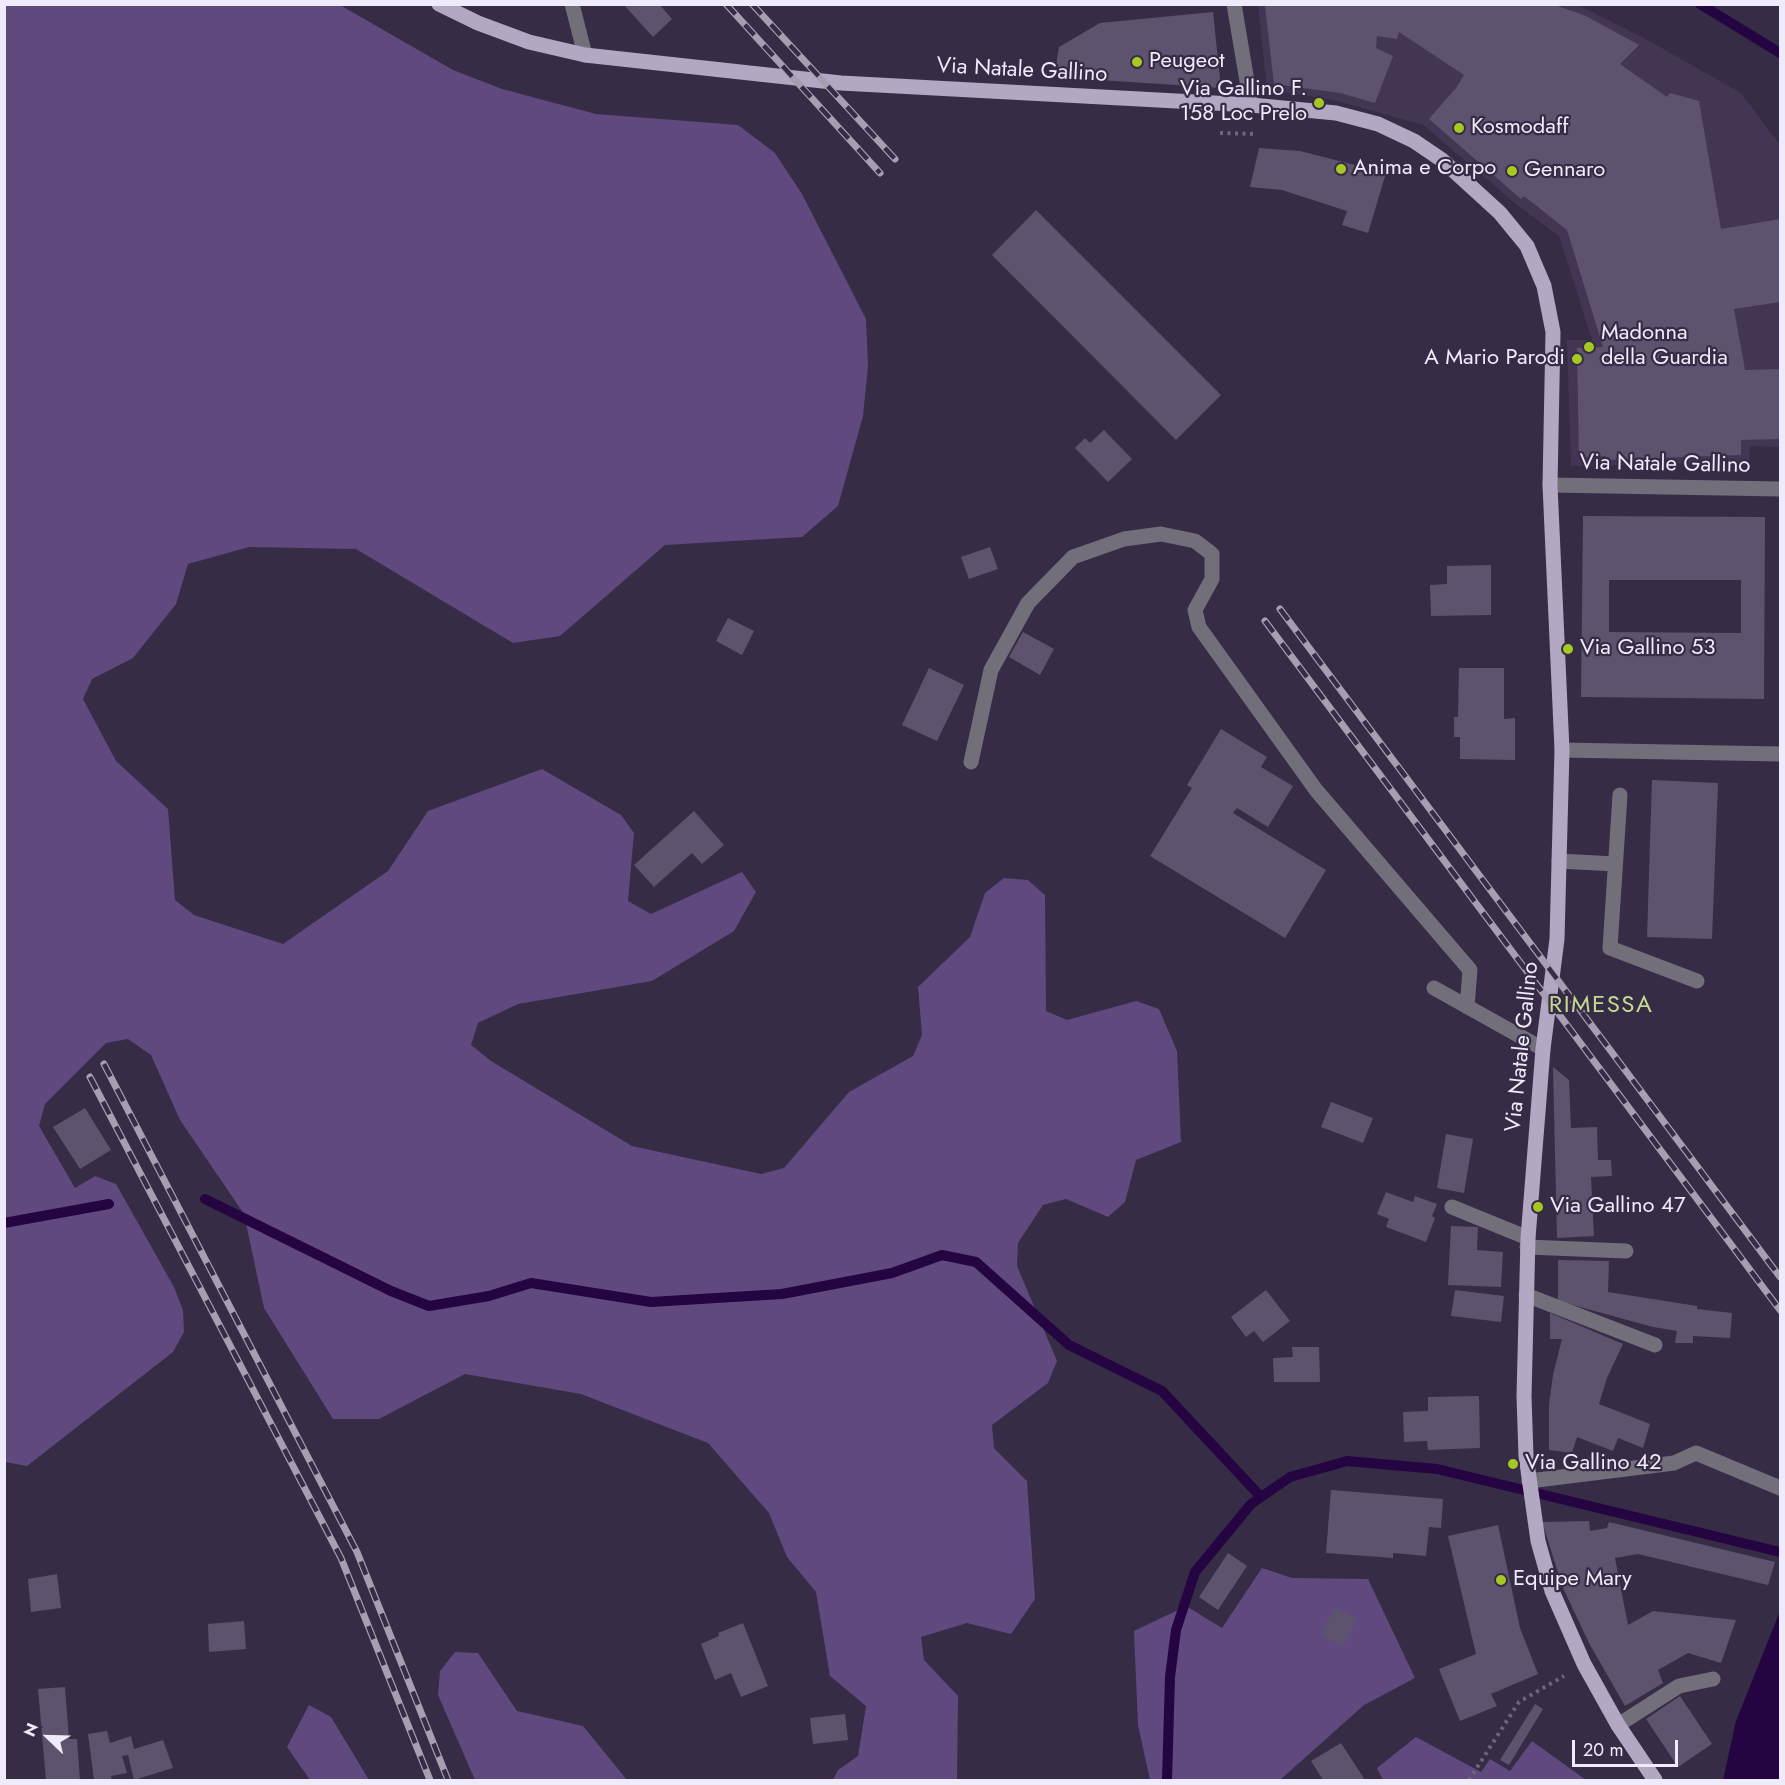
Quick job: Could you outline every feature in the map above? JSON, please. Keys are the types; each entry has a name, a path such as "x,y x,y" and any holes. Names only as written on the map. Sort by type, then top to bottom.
{"main road":[{"name":"Via Natale Gallino","path":"439,4 529,42 585,55 841,83 1251,105 1335,113 1378,124 1414,141 1442,160 1500,213 1527,246 1544,286 1553,332 1550,485 1562,750 1557,939 1543,1049 1527,1243 1524,1396 1526,1456 1539,1540 1552,1591 1584,1664 1618,1725 1654,1780"}],"street":[{"path":"572,4 585,55"},
{"path":"1234,6 1251,105"},
{"name":"Via Natale Gallino","path":"1550,485 1780,489"},
{"path":"971,762 991,670 1028,603 1073,557 1124,539 1161,534 1195,541 1212,555 1212,579 1195,610 1199,627 1316,790 1470,970 1467,1007"},
{"path":"1562,750 1780,754"},
{"path":"1620,795 1610,948 1697,981"},
{"path":"1559,861 1615,864"},
{"path":"1434,988 1543,1049"},
{"path":"1452,1207 1527,1243 1626,1251"},
{"path":"1526,1295 1655,1345"},
{"path":"1529,1481 1674,1463 1696,1453 1780,1488"},
{"path":"1618,1725 1679,1686 1713,1679"}],"path":[{"path":"1220,133 1256,134"},
{"path":"1469,1780 1519,1702 1564,1675"}],"shaded area":[{"path":"4,5 340,5 453,70 502,89 596,114 738,125 775,153 802,194 866,319 868,366 863,416 838,506 802,537 665,545 560,636 513,643 356,549 249,547 188,564 176,604 133,658 92,679 83,699 116,761 168,809 175,900 194,915 283,944 388,871 428,811 542,769 621,815 634,833 628,901 651,914 742,872 756,892 734,931 652,981 518,1004 478,1023 471,1045 491,1061 632,1146 761,1174 784,1168 849,1092 913,1056 922,1035 918,987 970,937 985,893 1004,878 1028,880 1045,895 1046,1011 1067,1020 1136,1001 1159,1009 1177,1051 1181,1142 1136,1160 1125,1202 1108,1217 1066,1199 1043,1205 1018,1243 1017,1266 1057,1361 1048,1383 992,1425 994,1448 1027,1481 1035,1599 1011,1634 967,1623 921,1637 924,1660 958,1696 957,1780 833,1780 838,1770 858,1756 866,1706 830,1676 816,1592 787,1557 769,1513 708,1443 581,1394 465,1374 379,1419 333,1419 264,1308 244,1214 180,1120 151,1055 128,1039 106,1043 45,1104 39,1126 75,1188 95,1176 116,1184 174,1287 183,1310 184,1332 173,1352 27,1466 5,1462"},
{"path":"1258,5 1578,5 1644,38 1741,93 1780,145 1780,447 1750,446 1749,462 1571,466 1567,340 1592,340 1559,236 1517,205 1423,125 1337,101 1267,89"},
{"path":"1262,1568 1292,1578 1368,1579 1415,1678 1364,1705 1280,1780 1150,1780 1138,1725 1134,1631 1186,1606 1222,1628"},
{"path":"1780,1611 1780,1780 1723,1780 1736,1721"},
{"path":"455,1652 478,1653 517,1711 583,1726 627,1780 475,1780 438,1695 440,1671"},
{"path":"309,1705 331,1717 369,1780 310,1780 287,1747"},
{"path":"1416,1737 1481,1772 1490,1759 1510,1771 1532,1741 1586,1780 1383,1780 1377,1768"}],"building":[{"path":"623,4 659,4 672,19 653,37"},
{"path":"1288,4 1552,4 1586,16 1639,45 1620,64 1667,97 1670,93 1699,101 1721,229 1780,219 1780,302 1734,309 1745,370 1780,369 1780,439 1741,440 1741,455 1604,460 1606,456 1579,458 1577,348 1603,347 1567,230 1524,196 1521,199 1429,119 1456,88 1464,75 1399,32 1397,39 1377,36 1376,48 1393,56 1375,103 1340,93 1274,84 1265,6"},
{"name":"Peugeot","path":"1213,12 1221,88 1054,77 1059,47 1100,23"},
{"path":"1259,148 1300,151 1386,173 1368,233 1342,225 1347,211 1282,190 1250,187"},
{"path":"1036,210 1221,395 1176,440 992,255"},
{"path":"1104,430 1132,459 1108,482 1075,448 1085,438 1090,443"},
{"path":"1583,516 1765,517 1764,699 1581,697","holes":["1609,580 1741,580 1741,633 1609,632"]},
{"path":"990,547 998,569 969,579 961,557"},
{"path":"1491,565 1491,615 1431,616 1430,585 1447,584 1447,566"},
{"path":"728,618 754,631 742,655 716,641"},
{"path":"1023,632 1054,649 1040,675 1009,657"},
{"path":"929,668 964,685 937,741 902,725"},
{"path":"1459,668 1504,668 1504,719 1515,718 1515,760 1460,759 1460,737 1454,737 1454,717 1458,717"},
{"path":"1221,729 1267,757 1261,767 1293,786 1268,827 1237,808 1233,813 1326,870 1285,938 1150,856 1192,788 1187,785"},
{"path":"1652,780 1718,783 1712,939 1647,937"},
{"path":"694,811 724,845 702,864 692,853 654,887 634,865"},
{"path":"1553,1067 1569,1080 1571,1128 1597,1127 1598,1160 1611,1160 1612,1176 1591,1177 1594,1236 1557,1238"},
{"path":"1331,1102 1373,1118 1363,1143 1321,1127"},
{"path":"85,1108 111,1150 80,1169 53,1127"},
{"path":"1446,1134 1473,1139 1464,1193 1437,1188"},
{"path":"1386,1192 1413,1202 1415,1196 1437,1204 1432,1216 1435,1218 1426,1242 1386,1227 1389,1219 1377,1214"},
{"path":"1451,1226 1478,1227 1477,1250 1503,1252 1501,1287 1448,1285"},
{"path":"1558,1260 1609,1261 1608,1292 1697,1306 1697,1309 1732,1313 1730,1338 1693,1336 1693,1343 1675,1343 1677,1331 1653,1327 1558,1301"},
{"path":"1266,1290 1290,1321 1263,1342 1254,1331 1246,1337 1231,1317"},
{"path":"1455,1290 1504,1296 1501,1322 1451,1316"},
{"path":"1550,1313 1623,1344 1607,1378 1599,1404 1650,1424 1643,1448 1618,1438 1613,1451 1577,1437 1572,1453 1549,1450 1549,1404 1562,1339 1550,1339"},
{"path":"1292,1347 1319,1347 1320,1382 1274,1382 1273,1358 1293,1357"},
{"path":"1479,1396 1480,1448 1428,1450 1427,1441 1404,1442 1403,1412 1428,1411 1428,1397"},
{"path":"1331,1490 1443,1499 1441,1528 1429,1527 1426,1556 1393,1553 1393,1558 1326,1553"},
{"path":"1589,1521 1590,1531 1607,1528 1609,1522 1775,1562 1768,1585 1638,1554 1615,1558 1628,1625 1653,1611 1736,1620 1721,1663 1688,1653 1658,1670 1663,1683 1625,1706 1589,1643 1563,1588 1542,1522"},
{"path":"1498,1525 1520,1628 1538,1674 1491,1694 1497,1706 1460,1721 1439,1669 1476,1654 1448,1536"},
{"path":"1228,1553 1247,1566 1218,1610 1199,1597"},
{"path":"57,1574 61,1608 31,1612 28,1579"},
{"path":"1335,1607 1357,1619 1343,1646 1321,1635"},
{"path":"244,1621 246,1649 209,1652 208,1624"},
{"path":"743,1623 768,1686 741,1697 731,1673 715,1680 701,1644 719,1636 718,1633"},
{"path":"65,1687 69,1739 77,1739 80,1780 46,1780 38,1689"},
{"path":"1680,1696 1712,1744 1678,1767 1646,1719"},
{"path":"1535,1704 1543,1709 1509,1765 1500,1760"},
{"path":"845,1714 848,1740 813,1744 810,1718"},
{"path":"107,1731 110,1743 131,1736 134,1749 163,1740 173,1768 134,1780 128,1755 122,1756 127,1773 111,1776 112,1780 94,1780 88,1734"},
{"path":"1341,1743 1365,1780 1323,1780 1311,1761"}],"waterway":[{"path":"1700,4 1780,53"},
{"path":"205,1199 391,1291 429,1306 489,1296 531,1283 651,1302 782,1294 892,1273 942,1255 976,1262 1069,1345 1162,1391 1261,1497"},
{"path":"4,1223 109,1204"},
{"path":"1167,1780 1170,1677 1176,1630 1195,1572 1251,1504 1290,1477 1347,1461 1437,1469 1780,1552"}],"railway":[{"path":"726,4 880,173"},
{"path":"752,4 895,159"},
{"path":"1280,609 1780,1277"},
{"path":"1265,621 1780,1310"},
{"path":"104,1064 357,1552 448,1780"},
{"path":"90,1077 341,1558 430,1780"}],"place":[{"name":"Peugeot","path":"1137,62"},
{"name":"Via Gallino F. 158 Loc Prelo","path":"1319,103"},
{"name":"Kosmodaff","path":"1459,128"},
{"name":"Anima e Corpo","path":"1341,169"},
{"name":"Gennaro","path":"1512,171"},
{"name":"Madonna della Guardia","path":"1589,347"},
{"name":"A Mario Parodi","path":"1577,359"},
{"name":"Via Gallino 53","path":"1568,649"},
{"name":"Via Gallino 47","path":"1538,1207"},
{"name":"Via Gallino 42","path":"1513,1464"},
{"name":"Equipe Mary","path":"1501,1580"}],"district":[{"name":"RIMESSA","path":"1601,1006"}]}
